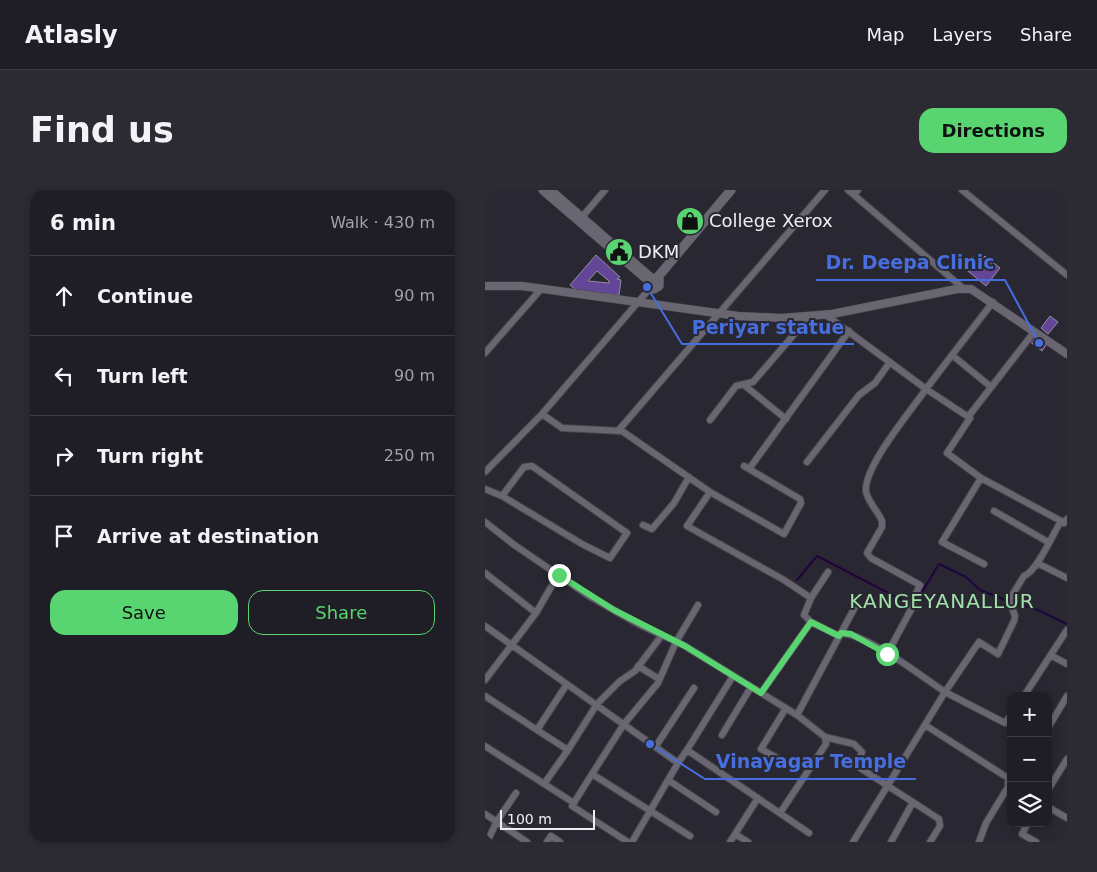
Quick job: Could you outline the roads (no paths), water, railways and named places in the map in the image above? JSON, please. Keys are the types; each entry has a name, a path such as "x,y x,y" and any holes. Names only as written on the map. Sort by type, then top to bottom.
{"main road":[{"path":"543,190 652,281"},
{"path":"550,190 652,281"},
{"path":"652,281 731,190"}],"street":[{"path":"582,217 605,190"},
{"path":"618,431 717,313 825,190"},
{"path":"848,190 856,193 964,288"},
{"path":"962,190 1067,275"},
{"path":"485,472 541,414 636,303 652,281"},
{"path":"485,286 493,284 541,289 717,313 782,318 809,318 964,288 976,291 1067,354"},
{"path":"485,353 541,289"},
{"path":"887,654 913,606 913,597 920,585 871,558 867,553 882,526 882,521 866,492 866,483 872,465 926,388 993,302"},
{"path":"826,315 968,417"},
{"path":"710,420 736,386 753,382 809,318"},
{"path":"541,414 562,428 618,431 630,436 710,492 784,534 801,503 800,499 747,468 786,419 849,332"},
{"path":"853,842 945,692 979,642 998,654 1014,621 1015,616 1009,603 1024,576 1028,574 1065,522 981,478 947,453 970,418 968,417 1034,332"},
{"path":"952,355 991,387"},
{"path":"807,462 859,395 875,383 890,362"},
{"path":"744,384 786,419"},
{"path":"485,489 502,496 582,544 610,558 627,533 532,466 524,467 502,496"},
{"path":"643,524 652,529 661,520 689,477"},
{"path":"981,478 942,542 984,564"},
{"path":"710,492 687,526 784,580 811,598"},
{"path":"994,511 1049,542"},
{"path":"485,522 606,606 676,642 733,676 786,708 825,737 853,744 862,752 857,766 939,819 940,826 930,842"},
{"path":"1037,562 1067,578"},
{"path":"828,572 811,598 804,615 811,622 840,634 851,634 887,654 945,692 1005,723 1007,721"},
{"path":"486,677 536,613 559,575"},
{"path":"486,576 536,613"},
{"path":"698,605 676,642 659,679 624,724 572,806 630,842 733,676"},
{"path":"797,716 855,607"},
{"path":"761,693 811,622"},
{"path":"485,626 678,763"},
{"path":"1027,692 1052,656 1067,630"},
{"path":"544,784 597,704 639,666 662,635"},
{"path":"1052,656 1067,664"},
{"path":"639,666 659,679"},
{"path":"537,730 567,684"},
{"path":"722,735 751,687"},
{"path":"656,746 694,688"},
{"path":"485,696 568,750"},
{"path":"1052,721 1067,696"},
{"path":"786,708 761,749 788,764"},
{"path":"925,725 1008,778 1008,787 986,823 979,842"},
{"path":"780,813 826,744 825,737"},
{"path":"485,746 574,803"},
{"path":"687,750 809,833"},
{"path":"1052,785 1065,768 1067,759"},
{"path":"592,774 649,812 690,836"},
{"path":"668,780 716,812"},
{"path":"487,842 497,821 516,793"},
{"path":"730,842 758,798"},
{"path":"891,842 913,802"},
{"path":"1052,809 1067,818"},
{"path":"485,814 526,842"},
{"path":"1026,827 1022,834 1036,842"},
{"path":"735,834 748,842"},
{"path":"547,842 551,836 560,842"}],"waterway":[{"path":"797,580 817,556 904,601 916,602 939,564 966,577 980,590 1008,601"},
{"path":"1012,602 1038,610 1067,624"}],"place":[{"name":"College Xerox","path":"690,221"},
{"name":"DKM","path":"619,252"},
{"name":"Periyar statue","path":"647,287"},
{"name":"Dr. Deepa Clinic","path":"1039,343"},
{"name":"Vinayagar Temple","path":"650,744"}],"district":[{"name":"KANGEYANALLUR","path":"942,601"}]}
